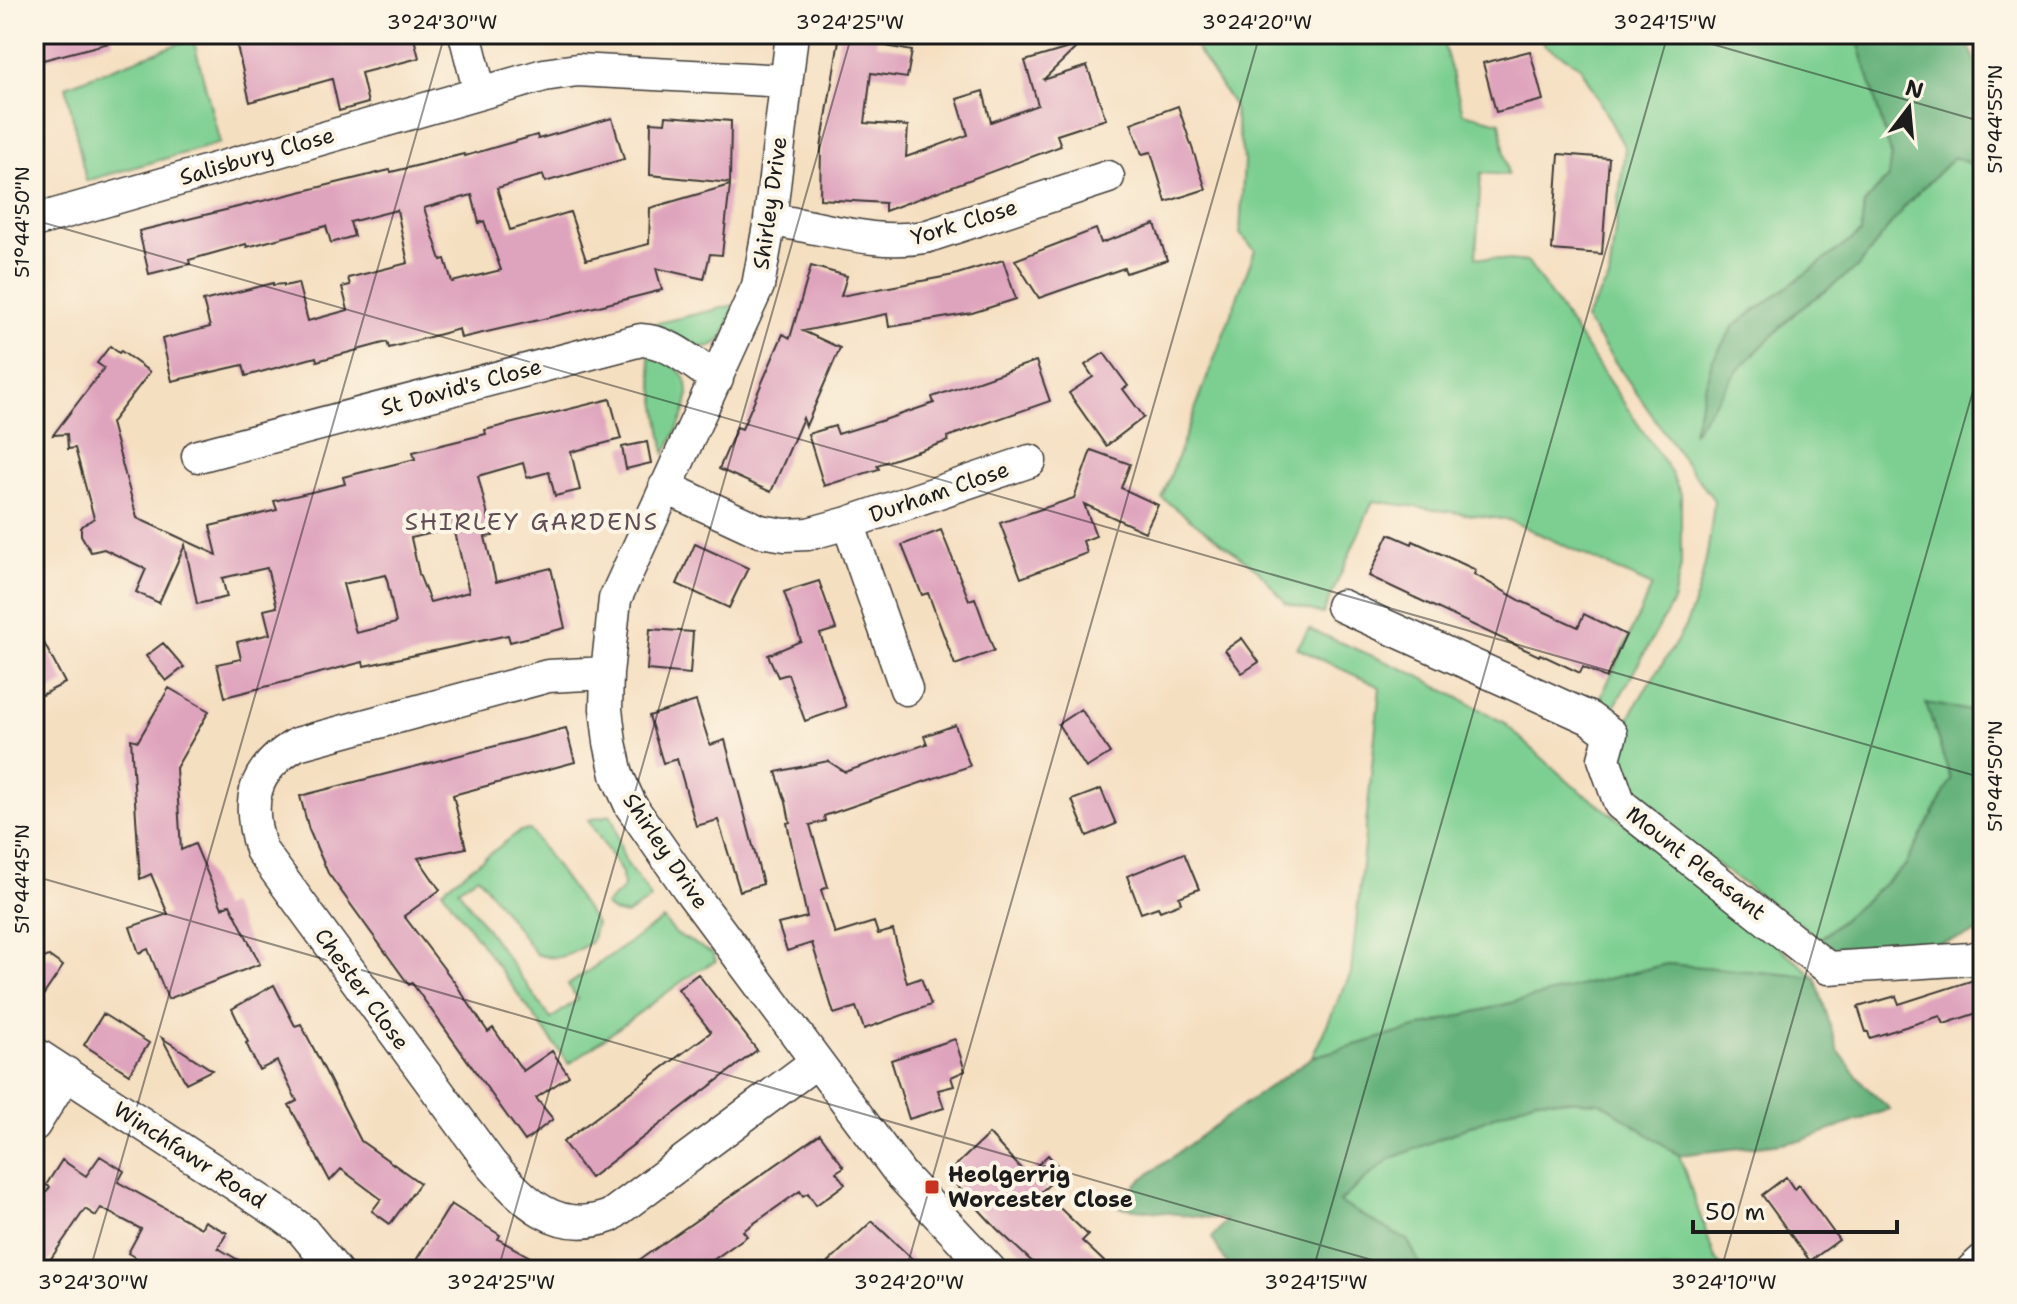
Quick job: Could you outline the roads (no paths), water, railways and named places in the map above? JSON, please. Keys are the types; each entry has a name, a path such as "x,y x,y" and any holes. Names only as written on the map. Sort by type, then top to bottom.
{"street":[{"path":"465,34 480,93"},
{"name":"Shirley Drive","path":"792,34 770,220 758,286 615,599 607,673 606,709 610,742 617,775 631,806 688,888 902,1176 990,1270"},
{"name":"Salisbury Close","path":"34,221 544,75 577,70 786,81"},
{"name":"York Close","path":"770,220 903,241 925,237 1108,177"},
{"name":"St David's Close","path":"198,456 641,340 653,340 666,346 717,379"},
{"name":"Durham Close","path":"665,487 760,531 785,535 808,534 1030,461"},
{"name":"Durham Close","path":"848,523 906,689"},
{"name":"Mount Pleasant","path":"1342,606 1589,718 1611,734 1604,759 1620,804 1828,968 1971,959 1983,955"},
{"name":"Chester Close","path":"607,673 548,676 297,744 279,754 262,773 253,796 252,822 261,850 491,1164 522,1199 548,1215 569,1222 592,1223 610,1216 816,1062"},
{"name":"Winchfawr Road","path":"34,1053 302,1230 335,1270"},
{"path":"34,1125 66,1073"},
{"path":"1972,1270 1983,1260"}],"place":[{"name":"Heolgerrig Worcester Close","path":"932,1187"}],"district":[{"name":"SHIRLEY GARDENS","path":"532,522"}]}
